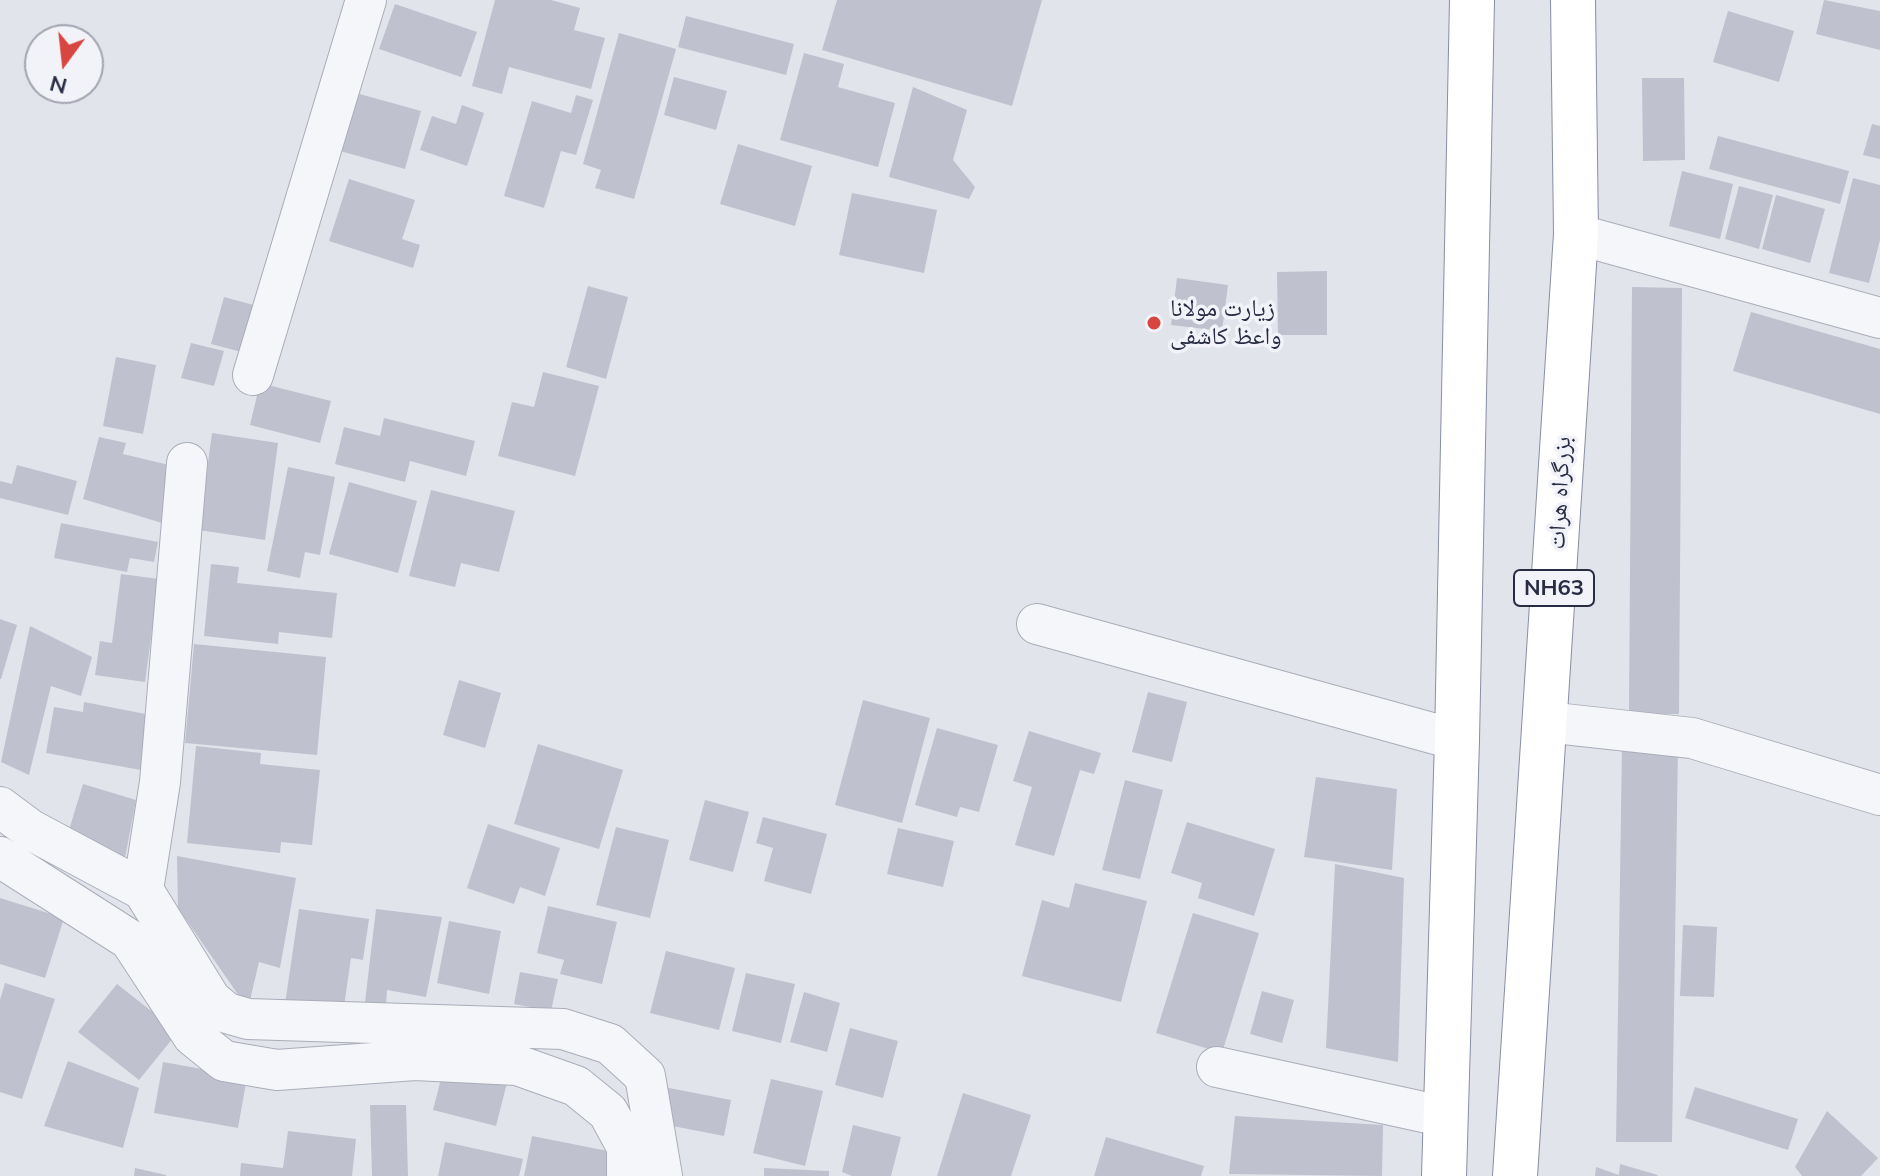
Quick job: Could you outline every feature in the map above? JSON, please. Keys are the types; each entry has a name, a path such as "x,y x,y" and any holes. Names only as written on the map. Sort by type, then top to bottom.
{"highway":[{"path":"1444,1176 1457,740 1471,0"},
{"name":"بزرگراه هرات","path":"1515,1176 1576,234 1573,0"}],"street":[{"path":"253,375 366,0"},
{"path":"1576,234 1880,318"},
{"path":"143,890 160,782 187,463"},
{"path":"1037,624 1457,740"},
{"path":"1546,722 1692,738 1880,795"},
{"path":"0,807 31,830 143,890 211,1000 227,1013 248,1019 415,1042 517,1065 576,1086 608,1112 627,1147 627,1176"},
{"path":"0,857 130,940 193,1036 224,1061 277,1070 415,1042 563,1029 610,1044 645,1076 662,1176"},
{"path":"1217,1067 1446,1117"}],"building":[{"path":"495,0 551,0 580,8 574,30 605,38 591,89 509,67 502,94 472,86"},
{"path":"837,0 1042,0 1012,106 822,50"},
{"path":"1824,0 1880,11 1880,50 1816,34"},
{"path":"395,4 477,32 461,77 379,49"},
{"path":"1728,11 1794,31 1779,82 1713,62"},
{"path":"686,16 794,44 786,75 678,47"},
{"path":"619,33 676,49 634,199 595,188 601,170 583,164"},
{"path":"804,53 844,64 838,87 895,103 878,167 780,140"},
{"path":"674,77 727,91 716,130 664,115"},
{"path":"1642,78 1684,78 1685,160 1643,161"},
{"path":"913,87 967,110 953,160 975,187 969,199 889,177"},
{"path":"356,93 421,111 405,169 340,151"},
{"path":"576,95 593,100 576,155 561,151 544,208 504,196 532,101 571,113"},
{"path":"462,105 484,113 467,166 420,150 432,116 456,124"},
{"path":"1872,124 1880,126 1880,159 1863,155"},
{"path":"1718,136 1849,171 1840,204 1709,169"},
{"path":"738,144 812,166 795,226 720,204"},
{"path":"1682,171 1733,184 1720,239 1669,226"},
{"path":"1853,178 1880,185 1880,240 1869,283 1829,273"},
{"path":"349,179 415,200 402,239 420,245 413,268 329,241"},
{"path":"1739,186 1773,195 1759,249 1725,239"},
{"path":"852,193 937,210 924,273 839,255"},
{"path":"1776,195 1825,209 1810,263 1762,249"},
{"path":"1327,271 1327,335 1278,335 1277,272"},
{"path":"1177,278 1228,285 1222,331 1171,325"},
{"path":"588,286 628,297 606,379 566,367"},
{"path":"1632,287 1682,288 1679,714 1629,714"},
{"path":"224,297 261,307 249,354 211,344"},
{"path":"1751,312 1880,349 1880,414 1733,371"},
{"path":"191,343 224,351 214,386 181,378"},
{"path":"116,357 156,365 143,434 103,426"},
{"path":"543,372 599,386 575,476 498,456 512,402 534,407"},
{"path":"260,383 331,401 320,443 250,425"},
{"path":"384,418 475,441 466,476 410,461 405,482 335,464 344,427 380,436"},
{"path":"212,433 278,443 265,540 199,530"},
{"path":"99,437 126,443 123,454 169,465 162,523 83,499"},
{"path":"17,465 77,481 68,515 0,498 0,481 12,484"},
{"path":"288,467 335,477 320,555 305,552 300,578 267,571"},
{"path":"349,482 417,501 398,573 329,554"},
{"path":"431,490 515,511 499,572 461,563 455,587 409,576"},
{"path":"61,523 158,542 154,562 130,558 127,572 54,558"},
{"path":"211,564 239,567 237,583 337,593 332,638 279,632 278,644 204,636"},
{"path":"121,574 159,579 145,682 95,675 100,641 112,643"},
{"path":"0,619 17,625 1,679 0,679"},
{"path":"30,626 92,657 81,696 51,686 29,775 1,762"},
{"path":"194,644 326,657 317,755 185,743"},
{"path":"459,680 501,693 485,748 443,735"},
{"path":"1148,692 1187,702 1172,762 1132,752"},
{"path":"863,700 930,718 902,823 835,805"},
{"path":"84,702 151,715 141,770 46,753 54,707 83,712"},
{"path":"937,728 998,745 979,812 960,807 957,817 915,805"},
{"path":"1029,731 1101,753 1094,774 1080,770 1054,856 1015,845 1032,787 1013,781"},
{"path":"538,744 623,770 599,849 514,824"},
{"path":"196,746 261,753 260,764 320,770 312,845 281,842 280,853 187,843"},
{"path":"1622,746 1678,747 1672,1142 1616,1142"},
{"path":"1316,777 1397,789 1392,870 1304,857"},
{"path":"1125,780 1163,790 1140,879 1102,870"},
{"path":"83,784 136,800 125,858 66,840"},
{"path":"705,800 749,812 733,872 689,860"},
{"path":"763,817 827,834 811,894 764,881 773,848 756,843"},
{"path":"1187,822 1275,849 1254,916 1198,898 1202,883 1171,873"},
{"path":"488,824 560,848 545,896 520,887 514,904 467,888"},
{"path":"616,827 669,840 650,918 596,905"},
{"path":"898,828 954,841 943,887 887,874"},
{"path":"177,856 296,878 280,968 259,962 248,1009 178,908"},
{"path":"1335,864 1404,878 1398,1062 1326,1048"},
{"path":"1075,883 1147,901 1121,1002 1022,976 1042,900 1069,908"},
{"path":"0,898 64,918 45,978 0,964"},
{"path":"548,906 617,922 602,984 560,974 564,960 537,953"},
{"path":"299,909 369,919 363,960 351,958 343,1013 285,1004"},
{"path":"376,909 442,917 426,997 387,990 386,1005 365,1002"},
{"path":"1193,913 1259,933 1222,1053 1156,1033"},
{"path":"449,921 501,931 489,994 437,983"},
{"path":"1683,925 1717,927 1714,997 1680,996"},
{"path":"666,951 735,968 719,1030 650,1013"},
{"path":"520,972 558,979 551,1011 514,1004"},
{"path":"746,973 795,984 781,1043 732,1031"},
{"path":"5,983 55,999 22,1099 0,1092 0,1000"},
{"path":"117,984 178,1032 139,1080 78,1032"},
{"path":"1262,991 1294,1000 1282,1043 1250,1034"},
{"path":"804,992 840,1003 827,1052 790,1042"},
{"path":"850,1028 898,1041 883,1098 835,1085"},
{"path":"68,1061 139,1088 123,1148 44,1126"},
{"path":"163,1062 247,1077 238,1128 154,1113"},
{"path":"444,1067 507,1083 496,1126 433,1110"},
{"path":"771,1079 823,1091 805,1166 753,1153"},
{"path":"664,1087 731,1100 724,1136 657,1123"},
{"path":"1695,1087 1798,1119 1788,1150 1685,1118"},
{"path":"963,1093 1031,1115 1011,1176 937,1176"},
{"path":"370,1105 406,1105 408,1176 372,1176"},
{"path":"1827,1111 1878,1158 1861,1176 1802,1176 1795,1167"},
{"path":"1235,1116 1383,1125 1382,1176 1229,1174"},
{"path":"853,1125 901,1137 891,1176 852,1176 842,1172"},
{"path":"288,1131 356,1139 352,1176 240,1176 241,1163 283,1168"},
{"path":"532,1136 623,1154 619,1176 524,1176"},
{"path":"1106,1137 1204,1166 1201,1176 1094,1176"},
{"path":"445,1142 523,1159 519,1176 438,1176"},
{"path":"1620,1164 1658,1175 1595,1176 1596,1167 1619,1175"},
{"path":"135,1168 166,1175 166,1176 134,1176"},
{"path":"764,1168 829,1171 829,1176 764,1176"}],"place":[{"name":"زیارت مولانا واعظ کاشفی","path":"1154,323"}]}
